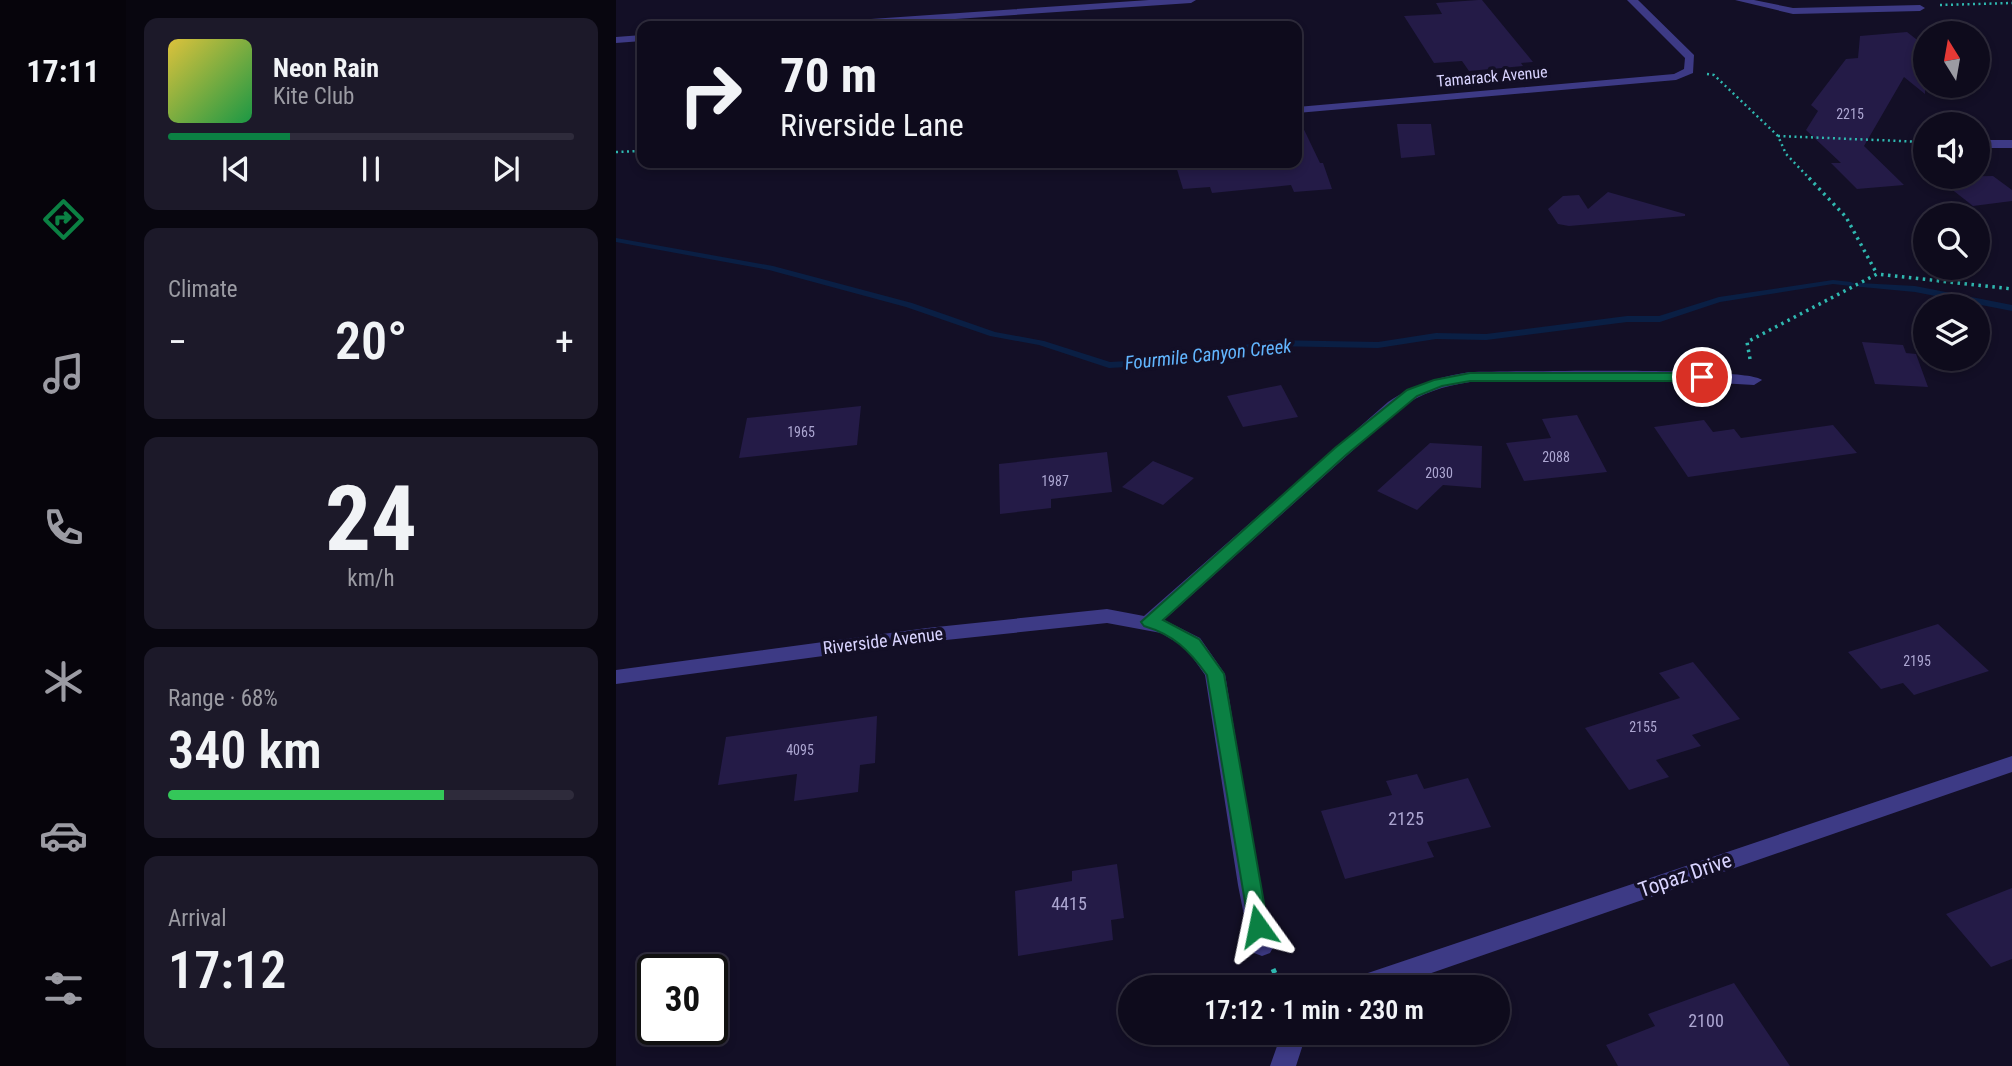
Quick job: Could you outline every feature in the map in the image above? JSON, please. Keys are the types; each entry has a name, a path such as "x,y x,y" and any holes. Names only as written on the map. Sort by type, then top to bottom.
{"street":[{"path":"886,21 1191,0"},
{"path":"1632,0 1690,57 1689,71"},
{"path":"1740,0 1793,11 1920,8"},
{"path":"616,40 637,38"},
{"name":"Tamarack Avenue","path":"1302,110 1676,77 1689,71"},
{"path":"1990,144 2012,144"},
{"path":"1150,622 1341,452 1412,393 1439,383 1470,377 1702,377 1754,380"},
{"name":"Riverside Avenue","path":"616,677 927,635 1107,616 1166,627 1193,643 1216,674 1249,885 1262,946"},
{"name":"Topaz Drive","path":"1394,975 2012,764"},
{"path":"1283,1066 1290,1045"}],"path":[{"path":"1920,8 1947,3 2012,4"},
{"path":"1689,71 1714,75 1778,136 1786,154 1846,217 1877,274"},
{"path":"1778,136 1913,142"},
{"path":"616,152 637,151"},
{"path":"1754,380 1747,342 1877,274 2012,289"}],"building":[{"path":"1482,0 1533,62 1521,63 1523,66 1469,71 1462,61 1434,63 1404,16 1442,14 1436,3"},
{"path":"1907,32 1913,37 1913,84 1904,77 1864,146 1904,185 1857,189 1831,163 1841,163 1806,130 1818,111 1811,105 1846,59 1858,58 1860,36"},
{"path":"1397,124 1431,124 1435,155 1401,158"},
{"path":"1302,125 1320,163 1323,163 1332,189 1294,192 1291,185 1212,193 1210,187 1183,189 1177,168 1302,168"},
{"path":"1990,176 2012,190 2012,201 1969,203 1951,189 1990,189"},
{"path":"1608,192 1685,216 1569,226 1558,224 1548,209 1563,196 1579,195 1588,209"},
{"path":"1862,342 1903,345 1906,353 1913,354 1913,371 1922,371 1928,387 1875,384"},
{"path":"1281,385 1298,417 1243,427 1227,396"},
{"path":"861,406 857,445 739,458 747,418"},
{"path":"1577,415 1607,472 1524,481 1506,443 1551,438 1542,419"},
{"path":"1704,420 1713,432 1734,429 1741,438 1833,425 1857,453 1688,477 1654,427"},
{"path":"1430,443 1482,446 1481,488 1443,485 1417,510 1377,491"},
{"path":"1107,452 1112,492 1051,499 1051,508 1000,514 999,464"},
{"path":"1153,461 1194,478 1163,505 1122,487"},
{"path":"1938,624 1989,671 1914,695 1903,683 1881,689 1848,652"},
{"path":"1693,662 1740,719 1692,735 1701,746 1656,760 1669,777 1629,790 1585,728 1680,698 1659,673"},
{"path":"877,716 875,763 860,765 858,792 794,801 797,774 718,785 726,737"},
{"path":"1417,774 1424,789 1468,778 1491,827 1427,842 1434,857 1345,879 1321,811 1392,795 1386,781"},
{"path":"1117,864 1124,918 1111,920 1113,940 1018,956 1015,891 1072,881 1072,871"},
{"path":"2012,888 2012,959 1991,967 1946,914"},
{"path":"1734,983 1790,1066 1618,1066 1606,1045 1655,1026 1648,1014"}],"waterway":[{"name":"Fourmile Canyon Creek","path":"616,240 770,268 909,305 993,334 1041,343 1109,365 1180,361 1270,343 1378,345 1436,336 1486,337 1627,319 1660,319 1719,300 1833,282 1851,284"},
{"name":"Fourmile Canyon Creek","path":"1862,285 1915,289 2012,308"}],"route":[{"path":"1258,926 1249,885 1216,674 1193,643 1166,627 1150,622 1394,405 1412,393 1439,383 1470,377 1702,377"}]}
